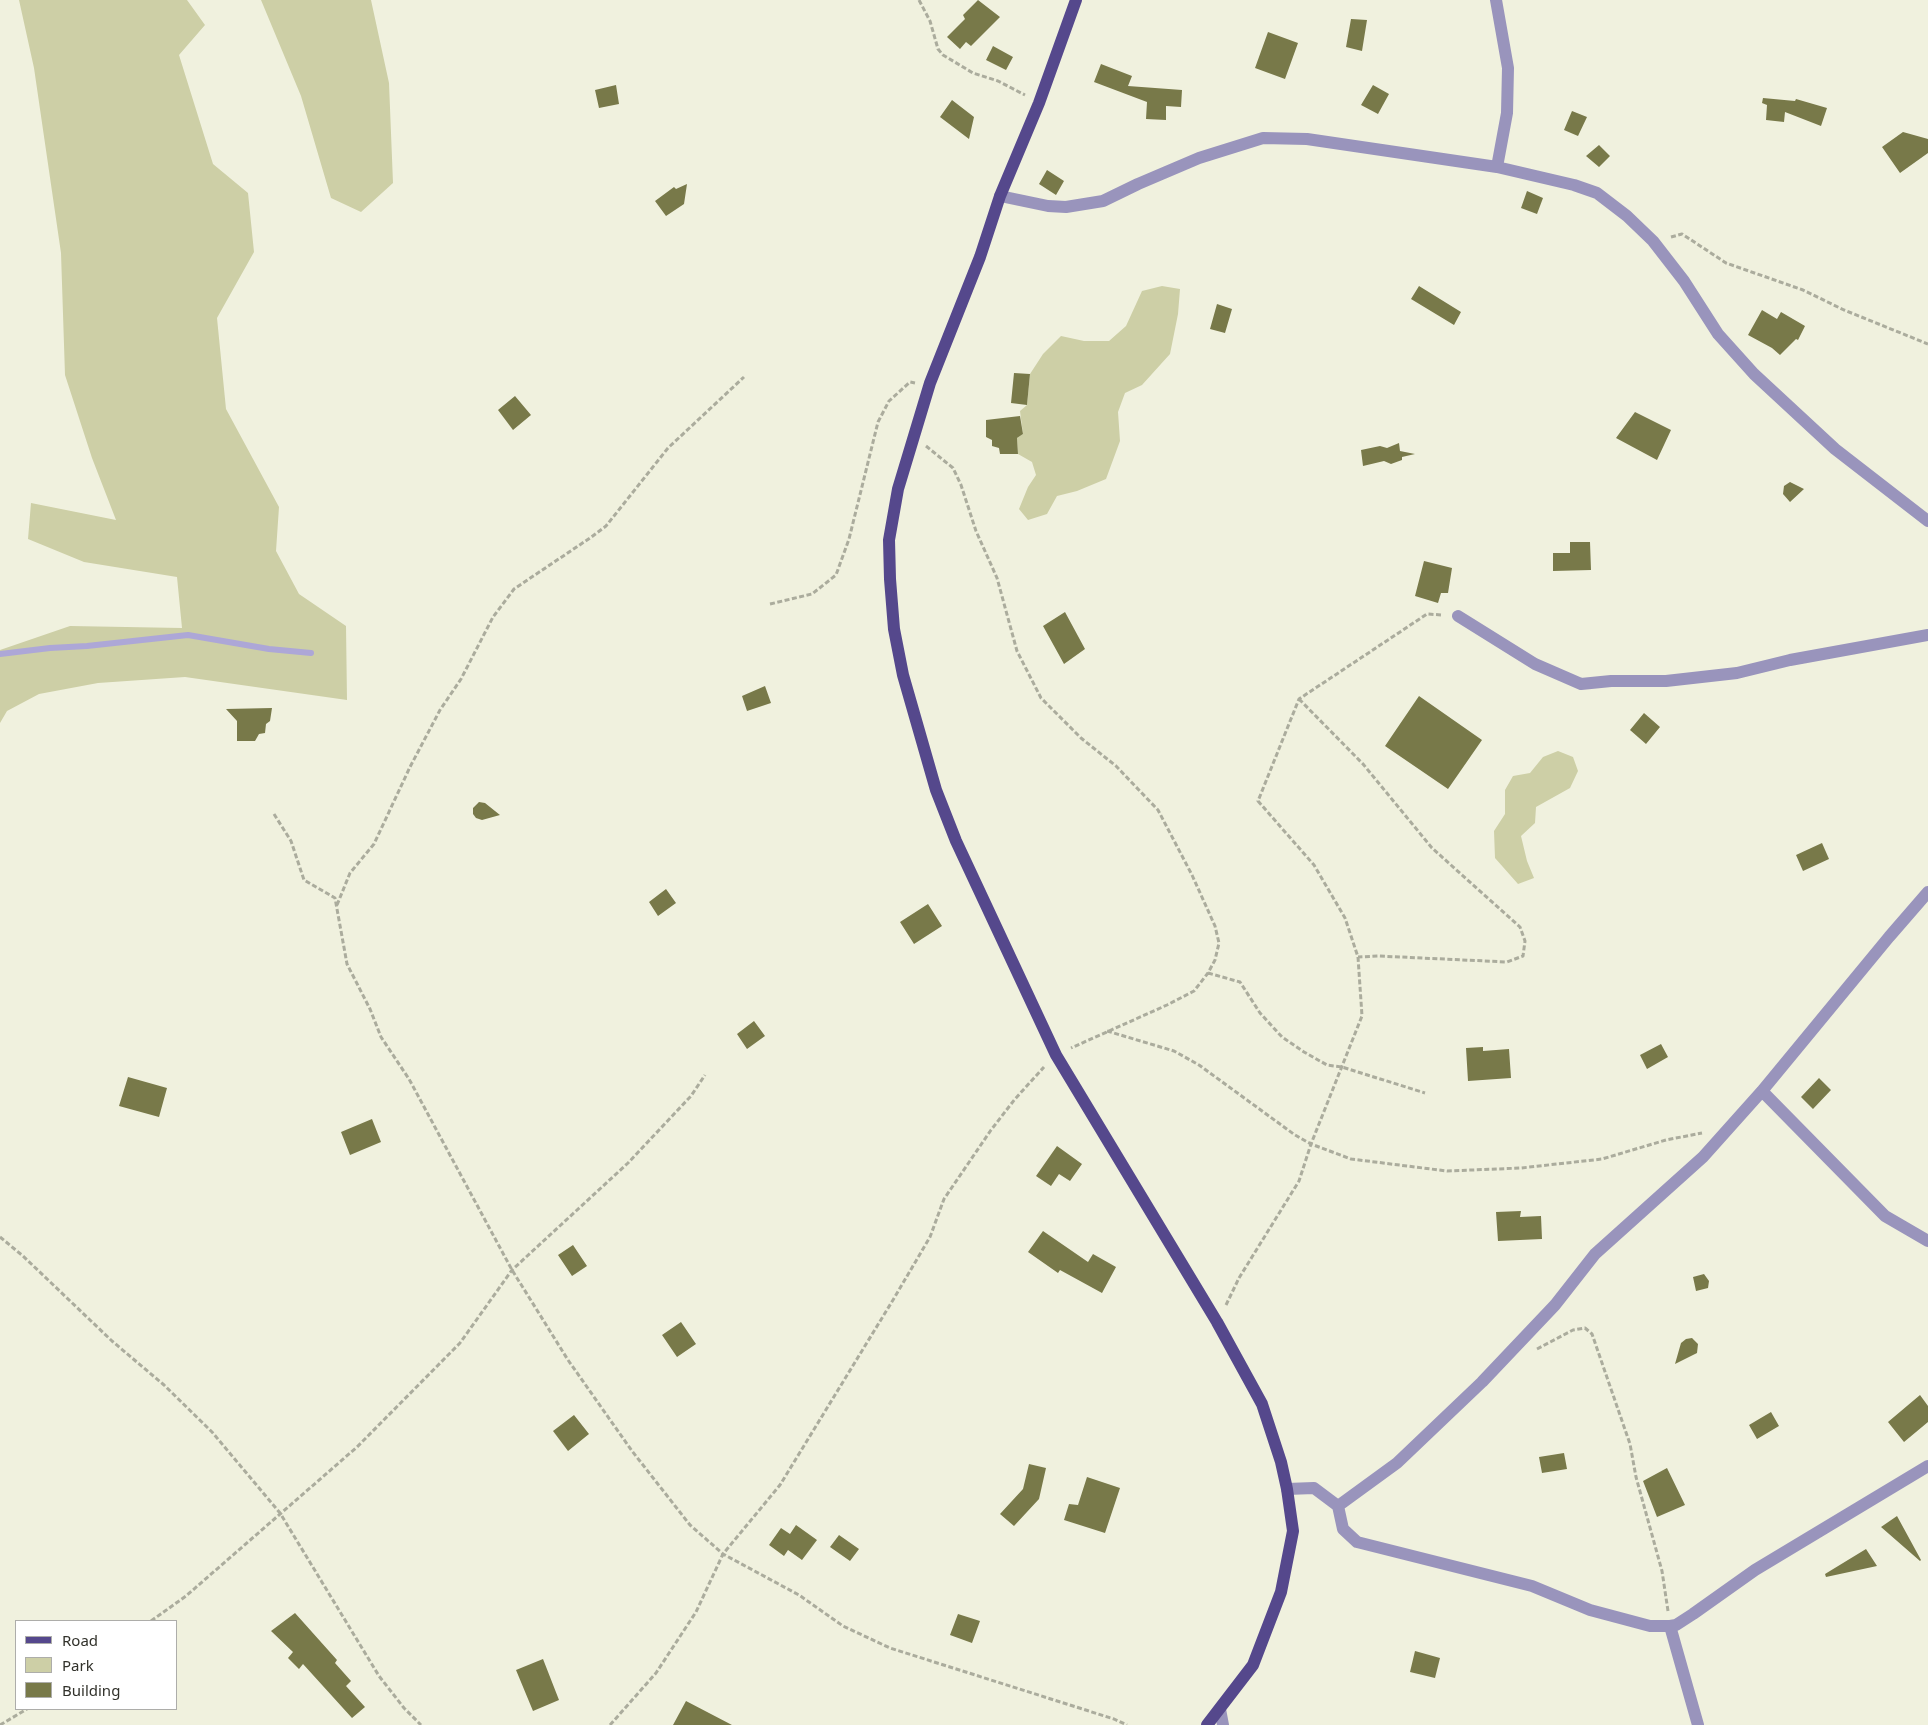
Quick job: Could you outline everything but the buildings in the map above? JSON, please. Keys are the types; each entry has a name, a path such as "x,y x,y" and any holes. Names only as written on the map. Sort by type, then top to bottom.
{"main road":[{"path":"1076,0 1039,103 1000,196 980,257 930,383 898,489 889,540 890,579 894,629 903,675 936,790 956,841 1056,1055 1217,1322 1262,1404 1281,1462 1293,1530 1281,1592 1253,1665 1207,1725"}],"street":[{"path":"1496,0 1508,68 1507,113 1497,166"},
{"path":"1000,196 1048,206 1066,207 1103,201 1199,158 1263,138 1307,139 1497,166 1597,193 1627,216 1653,241 1684,281 1718,334 1754,374 1835,449 1928,521"},
{"path":"1458,616 1535,664 1581,684 1611,681 1666,681 1737,673 1790,660 1928,635"},
{"path":"1338,1506 1397,1463 1482,1382 1555,1305 1595,1254 1704,1156 1762,1091 1928,892"},
{"path":"1762,1091 1885,1216 1928,1241"},
{"path":"1287,1489 1314,1488 1338,1506 1343,1529 1357,1542 1532,1586 1590,1610 1641,1624 1670,1626 1676,1625 1763,1564 1928,1466"},
{"path":"1670,1626 1698,1725"},
{"path":"1220,1709 1224,1725"}],"path":[{"path":"919,0 930,21 938,49 943,55 973,73 998,81 1039,103"},
{"path":"1653,241 1682,234 1726,263 1802,290 1844,310 1928,344"},
{"path":"337,905 350,873 374,844 440,710 461,679 492,617 514,589 606,526 668,448 744,378"},
{"path":"770,604 812,594 836,575 849,539 878,422 889,402 910,382 930,383"},
{"path":"610,1725 656,1673 696,1612 723,1554 780,1485 930,1237 944,1199 1015,1098 1056,1055 1107,1031 1146,1016 1194,991 1215,960 1219,943 1214,926 1192,875 1158,810 1116,766 1081,738 1041,698 1017,651 996,578 976,531 961,485 953,468 914,435"},
{"path":"1217,1322 1239,1278 1299,1181 1311,1144 1362,1016 1358,957 1345,918 1314,865 1258,801 1299,699 1428,614 1458,616"},
{"path":"1299,699 1363,764 1432,848 1520,926 1525,941 1523,956 1507,962 1379,956 1358,957"},
{"path":"274,814 291,841 304,880 335,898 347,964 370,1009 380,1036 409,1079 512,1270 568,1360 632,1450 690,1525 723,1554 799,1595 843,1626 890,1648 1114,1719 1127,1725"},
{"path":"1208,973 1240,982 1260,1013 1282,1037 1327,1065 1342,1067 1425,1094"},
{"path":"1107,1031 1174,1051 1199,1065 1311,1144 1351,1159 1448,1171 1521,1168 1602,1159 1666,1140 1727,1128"},
{"path":"152,1620 186,1596 357,1447 460,1343 512,1270 628,1163 691,1096 706,1076"},
{"path":"0,1237 23,1256 112,1341 164,1385 212,1432 280,1513 379,1676 404,1708 421,1725"},
{"path":"1536,1350 1573,1330 1585,1328 1592,1334 1630,1444 1636,1478 1662,1571 1670,1626"},
{"path":"0,1725 25,1710"}],"green space":[{"path":"19,0 187,0 205,25 179,55 213,164 248,193 254,252 217,318 226,409 279,507 276,551 299,594 346,626 347,700 185,677 98,683 39,694 7,711 0,723 0,650 70,626 182,628 177,577 84,562 28,539 31,503 116,520 92,458 65,375 61,253 34,68"},
{"path":"261,0 371,0 389,83 393,183 361,212 331,198 301,96"},
{"path":"1162,286 1180,289 1178,314 1170,354 1142,385 1125,393 1118,412 1120,441 1106,479 1077,491 1057,496 1047,514 1028,520 1019,509 1028,487 1036,475 1032,462 1018,454 1017,438 1023,434 1020,411 1027,405 1030,374 1043,354 1061,336 1084,341 1109,341 1126,326 1142,291"},
{"path":"1558,751 1573,757 1578,771 1570,788 1536,807 1535,823 1521,836 1527,861 1534,878 1518,884 1495,858 1494,831 1505,814 1505,790 1513,776 1530,773 1543,757"}],"waterway":[{"path":"0,654 188,635 269,649 311,653"}]}
